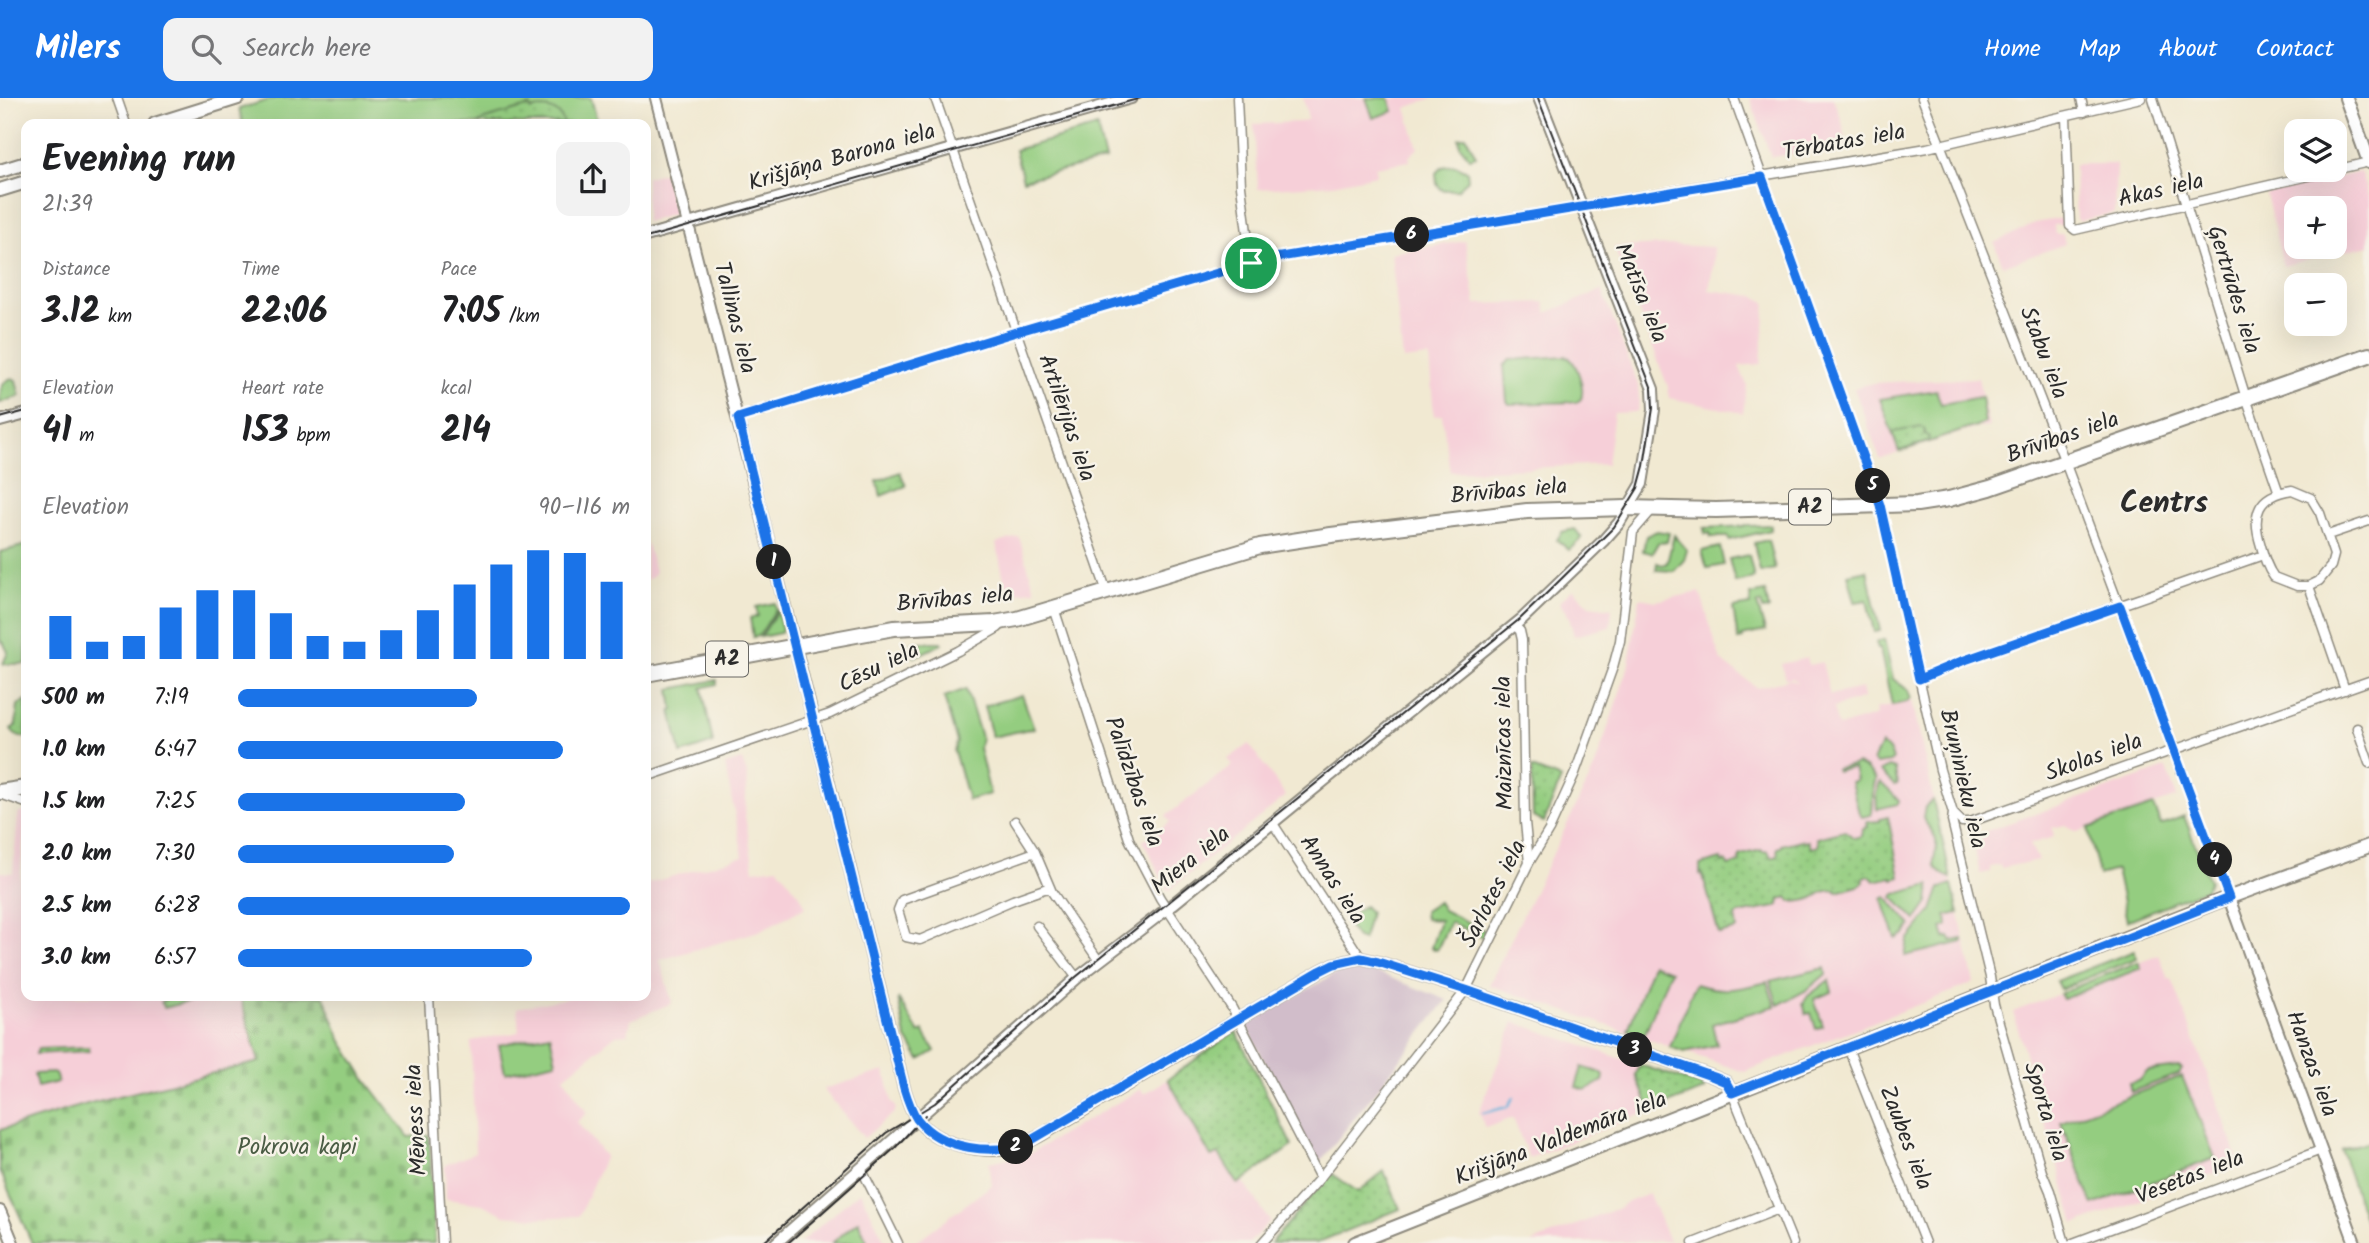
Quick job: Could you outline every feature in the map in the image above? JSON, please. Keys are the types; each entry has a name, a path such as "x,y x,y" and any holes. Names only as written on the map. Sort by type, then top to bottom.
{"highway":[{"name":"Brīvības iela","path":"651,673 901,627 1003,622 1265,545 1527,511 1917,504 1965,496 2369,355"},
{"path":"0,793 21,789"}],"main road":[{"path":"2346,98 2369,162"},
{"path":"171,119 233,100"},
{"path":"199,119 233,100"},
{"path":"0,171 21,165"},
{"path":"0,190 21,184"},
{"name":"Krišjāņa Valdemāra iela","path":"1355,1243 2229,898 2369,846"}],"street":[{"path":"117,98 124,119"},
{"name":"Tallinas iela","path":"656,98 814,720 904,1088 917,1118"},
{"name":"Artilērijas iela","path":"934,98 1107,592"},
{"path":"1237,98 1241,186 1251,263"},
{"name":"Matīsa iela","path":"1539,98 1653,388 1654,410 1646,466 1640,488 1628,508"},
{"name":"Bruņinieku iela","path":"1734,98 1880,505 1992,991"},
{"name":"Stabu iela","path":"1922,98 2065,462 2229,898"},
{"path":"2081,98 2084,112"},
{"name":"Tērbatas iela","path":"738,418 1251,263 1941,145 2141,98"},
{"name":"Ģertrūdes iela","path":"2153,98 2246,398 2279,493"},
{"name":"Krišjāņa Barona iela","path":"651,235 1125,99"},
{"name":"Akas iela","path":"2066,116 2071,228 2075,230 2369,162"},
{"path":"0,421 21,415"},
{"path":"2292,490 2311,498 2328,535 2334,555 2331,566 2319,581 2309,586 2297,586 2274,577 2263,555 2255,528 2256,516 2268,497 2292,490"},
{"name":"Miera iela","path":"776,1243 1077,978 1167,908 1514,625 1603,541 1628,508"},
{"name":"Šarlotes iela","path":"1262,1243 1320,1178 1466,990 1549,830 1575,773 1614,667 1620,641 1632,538 1636,528 1653,510"},
{"path":"2328,535 2369,521"},
{"path":"1919,679 1962,661 2263,555"},
{"path":"2309,586 2345,690"},
{"name":"Palīdzības iela","path":"1054,608 1129,839 1167,908 1238,1020 1320,1178"},
{"name":"Cēsu iela","path":"651,775 814,720 958,651 998,628 1003,622"},
{"name":"Maiznīcas iela","path":"1514,625 1520,631 1522,640 1525,822 1530,863"},
{"name":"Skolas iela","path":"1953,813 1966,823 2369,681"},
{"path":"2357,728 2369,763"},
{"path":"0,793 21,801"},
{"path":"1015,821 1035,852 1050,887 1099,961"},
{"name":"Annas iela","path":"1272,822 1361,958"},
{"path":"1035,852 902,900 898,910 906,937 920,940 1050,887"},
{"name":"Hanzas iela","path":"2229,898 2355,1243"},
{"path":"1037,926 1077,978"},
{"path":"917,1118 933,1135 954,1143 986,1149 1019,1146 1320,971 1334,964 1361,958 1466,990 1726,1082 1793,1243"},
{"name":"Sporta iela","path":"1992,991 2042,1172 2065,1243"},
{"name":"Mēness iela","path":"429,1001 442,1243"},
{"name":"Zaubes iela","path":"1848,1048 1925,1243"},
{"name":"Vesetas iela","path":"2073,1243 2321,1150"},
{"path":"861,1168 898,1243"},
{"path":"1693,1243 1779,1209"},
{"path":"0,1211 13,1243"}],"shaded area":[{"path":"1303,98 1433,98 1406,108 1418,148 1409,157 1410,161 1375,167 1376,175 1333,184 1258,189 1254,124 1300,122 1308,119"},
{"path":"1750,98 1833,98 1842,121 1847,148 1771,157"},
{"path":"2074,164 2116,164 2114,213 2079,221 2076,219"},
{"path":"2360,172 2369,198 2369,245 2347,250 2347,196 2284,196 2284,259 2311,259 2283,266 2266,194 2317,182 2347,182 2347,175"},
{"path":"664,173 674,214 651,221 651,176"},
{"path":"2063,218 2063,225 2054,225 2055,234 2063,234 2065,244 2003,266 1994,243 2035,223"},
{"path":"1465,241 1476,304 1544,302 1547,313 1602,290 1638,385 1639,400 1638,410 1635,412 1614,413 1607,464 1450,472 1442,415 1434,416 1429,357 1403,360 1391,253"},
{"path":"1614,247 1713,247 1714,260 1709,290 1754,296 1766,302 1761,364 1739,366 1747,385 1743,413 1669,398 1668,387"},
{"path":"1978,378 1989,427 1976,428 1880,459 1854,388 1873,383"},
{"path":"1019,537 1035,590 1007,593 996,543"},
{"path":"651,558 655,571 651,578"},
{"path":"1573,589 1589,605 1612,608 1610,627 1574,636 1569,617 1559,602"},
{"path":"1700,592 1721,661 1758,688 1790,679 1799,684 1792,678 1786,679 1781,664 1807,658 1809,665 1822,662 1830,695 1862,688 1864,698 1833,708 1838,727 1877,715 1875,709 1912,700 1974,983 1744,1072 1489,985 1594,769 1628,668 1640,598 1656,601"},
{"path":"1249,744 1286,796 1168,891 1143,841 1170,822 1166,816 1233,765 1228,759"},
{"path":"742,760 747,774 745,816 754,870 778,867 806,907 759,931 660,960 672,1003 631,1020 628,1034 616,1035 564,1077 587,1113 577,1122 605,1156 579,1216 537,1218 505,1215 482,1204 446,1199 445,1165 475,1153 471,1041 519,1032 517,1008 552,1001 651,1001 651,883 743,856 725,765"},
{"path":"2166,768 2177,797 2077,832 2065,825 2052,828 2054,837 2030,844 2038,860 2001,868 2000,865 1990,867 1990,872 1980,874 1972,836"},
{"path":"18,813 21,813 21,1001 241,1001 259,1062 94,1102 0,1130 0,872 13,873"},
{"path":"2159,955 2168,978 2171,978 2174,984 2240,1164 2075,1224 2013,1012"},
{"path":"1358,965 1447,1000 1320,1162 1315,1162 1246,1025 1343,969"},
{"path":"1514,1022 1640,1065 1636,1075 1650,1111 1529,1158 1513,1118 1485,1128 1479,1112"},
{"path":"885,1071 892,1102 896,1107 895,1112 864,1138 823,1089"},
{"path":"1168,1079 1211,1157 1219,1153 1237,1183 1243,1181 1270,1221 1249,1243 914,1243 992,1185 989,1162 1022,1158 1141,1089 1144,1094"},
{"path":"860,1191 886,1243 800,1243"},
{"path":"1649,1194 1669,1241 1531,1243 1621,1207"}],"green space":[{"path":"275,98 591,98 597,119 242,119 239,109"},
{"path":"1366,98 1389,98 1393,111 1373,118"},
{"path":"531,106 531,110 547,108 562,119 485,119"},
{"path":"1097,127 1105,160 1023,180 1015,150"},
{"path":"1466,136 1476,156 1469,158 1460,145 1459,138"},
{"path":"1455,165 1467,171 1468,180 1457,190 1442,190 1437,184 1436,173 1442,167"},
{"path":"1566,356 1574,363 1579,375 1581,399 1577,402 1509,404 1504,366 1510,360"},
{"path":"12,378 16,380 20,396 0,403 3,385"},
{"path":"1936,390 1941,404 1981,397 1985,423 1899,452 1880,399"},
{"path":"1922,427 1925,429 1924,434 1929,437 1927,442 1899,451 1892,432"},
{"path":"900,472 906,486 881,496 877,481"},
{"path":"1771,525 1771,530 1729,540 1728,537 1711,537 1710,533 1705,534 1704,528"},
{"path":"1575,529 1582,538 1569,550 1557,540 1562,532"},
{"path":"1657,531 1669,533 1667,542 1658,543 1652,553 1643,551 1646,536"},
{"path":"1674,535 1687,550 1684,560 1674,571 1656,570 1657,563 1667,563"},
{"path":"1768,540 1775,569 1760,572 1754,543"},
{"path":"21,546 21,664 3,664 8,652 0,641 0,552"},
{"path":"1720,547 1724,565 1707,568 1702,551"},
{"path":"1749,555 1754,578 1735,582 1729,559"},
{"path":"1867,570 1880,631 1874,632 1867,600 1855,602 1848,574"},
{"path":"1765,592 1769,609 1763,610 1761,603 1757,604 1765,631 1742,636 1743,639 1738,640 1733,608 1751,605 1750,595"},
{"path":"775,603 776,609 759,636 753,637 750,618 758,616 756,607"},
{"path":"777,611 781,633 761,637"},
{"path":"1884,640 1893,679 1908,690 1911,698 1906,702 1892,705 1880,649 1876,642"},
{"path":"924,642 942,644 914,657 910,645"},
{"path":"717,680 717,684 702,688 713,743 681,754 671,711 670,689"},
{"path":"966,689 981,737 979,748 990,794 968,800 954,751 957,742 944,697"},
{"path":"1022,695 1034,728 992,737 984,706"},
{"path":"21,703 21,737 11,730 16,725 18,705"},
{"path":"1881,745 1889,750 1893,759 1876,764 1873,761"},
{"path":"1857,764 1876,779 1871,815 1862,817 1851,782 1856,780 1853,768 1836,769"},
{"path":"1889,767 1895,769 1897,784 1894,785 1880,771"},
{"path":"1532,768 1561,779 1544,822 1533,817"},
{"path":"1880,782 1899,800 1898,804 1877,809 1876,794"},
{"path":"1933,800 1951,878 1936,869 1935,837 1923,818 1925,807"},
{"path":"2153,806 2161,825 2184,816 2209,881 2206,889 2127,921 2116,870 2099,875 2088,828"},
{"path":"1888,817 1900,877 1874,881 1870,876 1863,878 1864,882 1858,886 1837,892 1824,892 1807,900 1791,902 1788,897 1780,899 1779,905 1775,907 1739,914 1735,917 1737,929 1719,934 1702,873 1700,874 1700,865 1721,859 1722,863 1726,861 1728,866 1740,863 1741,855 1762,850 1768,851 1771,858 1778,856 1777,848 1781,845 1802,840 1808,841 1811,848 1818,846 1817,838 1845,831 1854,838 1862,836 1863,828 1868,827 1867,822"},
{"path":"1930,885 1928,903 1916,920 1893,897 1895,894"},
{"path":"1952,885 1959,913 1946,916 1947,926 1942,928 1945,938 1950,937 1952,941 1963,939 1963,942 1905,956 1908,940 1932,910 1940,888"},
{"path":"1886,897 1911,925 1905,934 1896,939 1882,898"},
{"path":"1438,902 1443,910 1487,932 1484,938 1450,922 1437,950 1431,948 1440,920 1425,919 1424,911"},
{"path":"1364,906 1370,912 1363,940 1357,938 1344,920"},
{"path":"2134,951 2137,958 2060,989 2056,981"},
{"path":"2138,962 2141,968 2063,999 2060,993"},
{"path":"1652,964 1670,971 1644,1036 1628,1030"},
{"path":"1825,968 1826,974 1807,990 1778,1005 1770,981"},
{"path":"1829,980 1832,992 1814,999 1823,1026 1816,1029 1811,1013 1806,1014 1803,1003"},
{"path":"1767,982 1775,1006 1712,1024 1717,1045 1684,1052 1670,1047 1695,984 1731,989"},
{"path":"898,998 919,1033 923,1031 935,1051 920,1060 906,1037"},
{"path":"163,1001 191,1001 164,1008"},
{"name":"Pokrova kapi","path":"241,1001 326,1001 340,1038 366,1080 409,1137 429,1135 435,1243 32,1243 0,1171 0,1130 94,1102 259,1062"},
{"path":"1236,1031 1292,1146 1238,1184 1219,1154 1211,1157 1168,1079"},
{"path":"550,1034 556,1062 505,1073 499,1045"},
{"path":"89,1047 89,1051 36,1054 38,1049"},
{"path":"1640,1065 1704,1086 1704,1090 1650,1111 1636,1075"},
{"path":"1582,1067 1601,1073 1604,1076 1603,1081 1586,1090 1576,1087"},
{"path":"2179,1067 2182,1069 2179,1074 2131,1092 2129,1083 2138,1081 2148,1071"},
{"path":"55,1073 58,1082 37,1087 34,1074"},
{"path":"2182,1076 2215,1158 2093,1205 2061,1122"},
{"path":"2369,1141 2369,1233 2341,1150"},
{"path":"1384,1171 1400,1209 1316,1243 1271,1243 1331,1173 1358,1192"},
{"path":"858,1221 868,1243 832,1243"}],"waterway":[{"path":"1483,1113 1507,1107 1514,1097"}],"tram line":[{"path":"651,237 1141,98"},
{"path":"763,1243 886,1133 935,1103 1076,977 1521,618 1614,527 1638,488 1653,408 1652,389 1538,98"},
{"path":"0,418 21,412"},
{"path":"788,1243 895,1148 925,1115"}],"district":[{"name":"Centrs","path":"2164,504"}],"route":[{"path":"1762,177 1880,505 1919,679 1962,661 2120,606 2229,898 1732,1093 1726,1082 1714,1077 1466,990 1361,958 1334,964 1320,971 1019,1146 1009,1149 981,1149 933,1135 915,1116 904,1088 738,418 1251,263 1762,177"}]}
